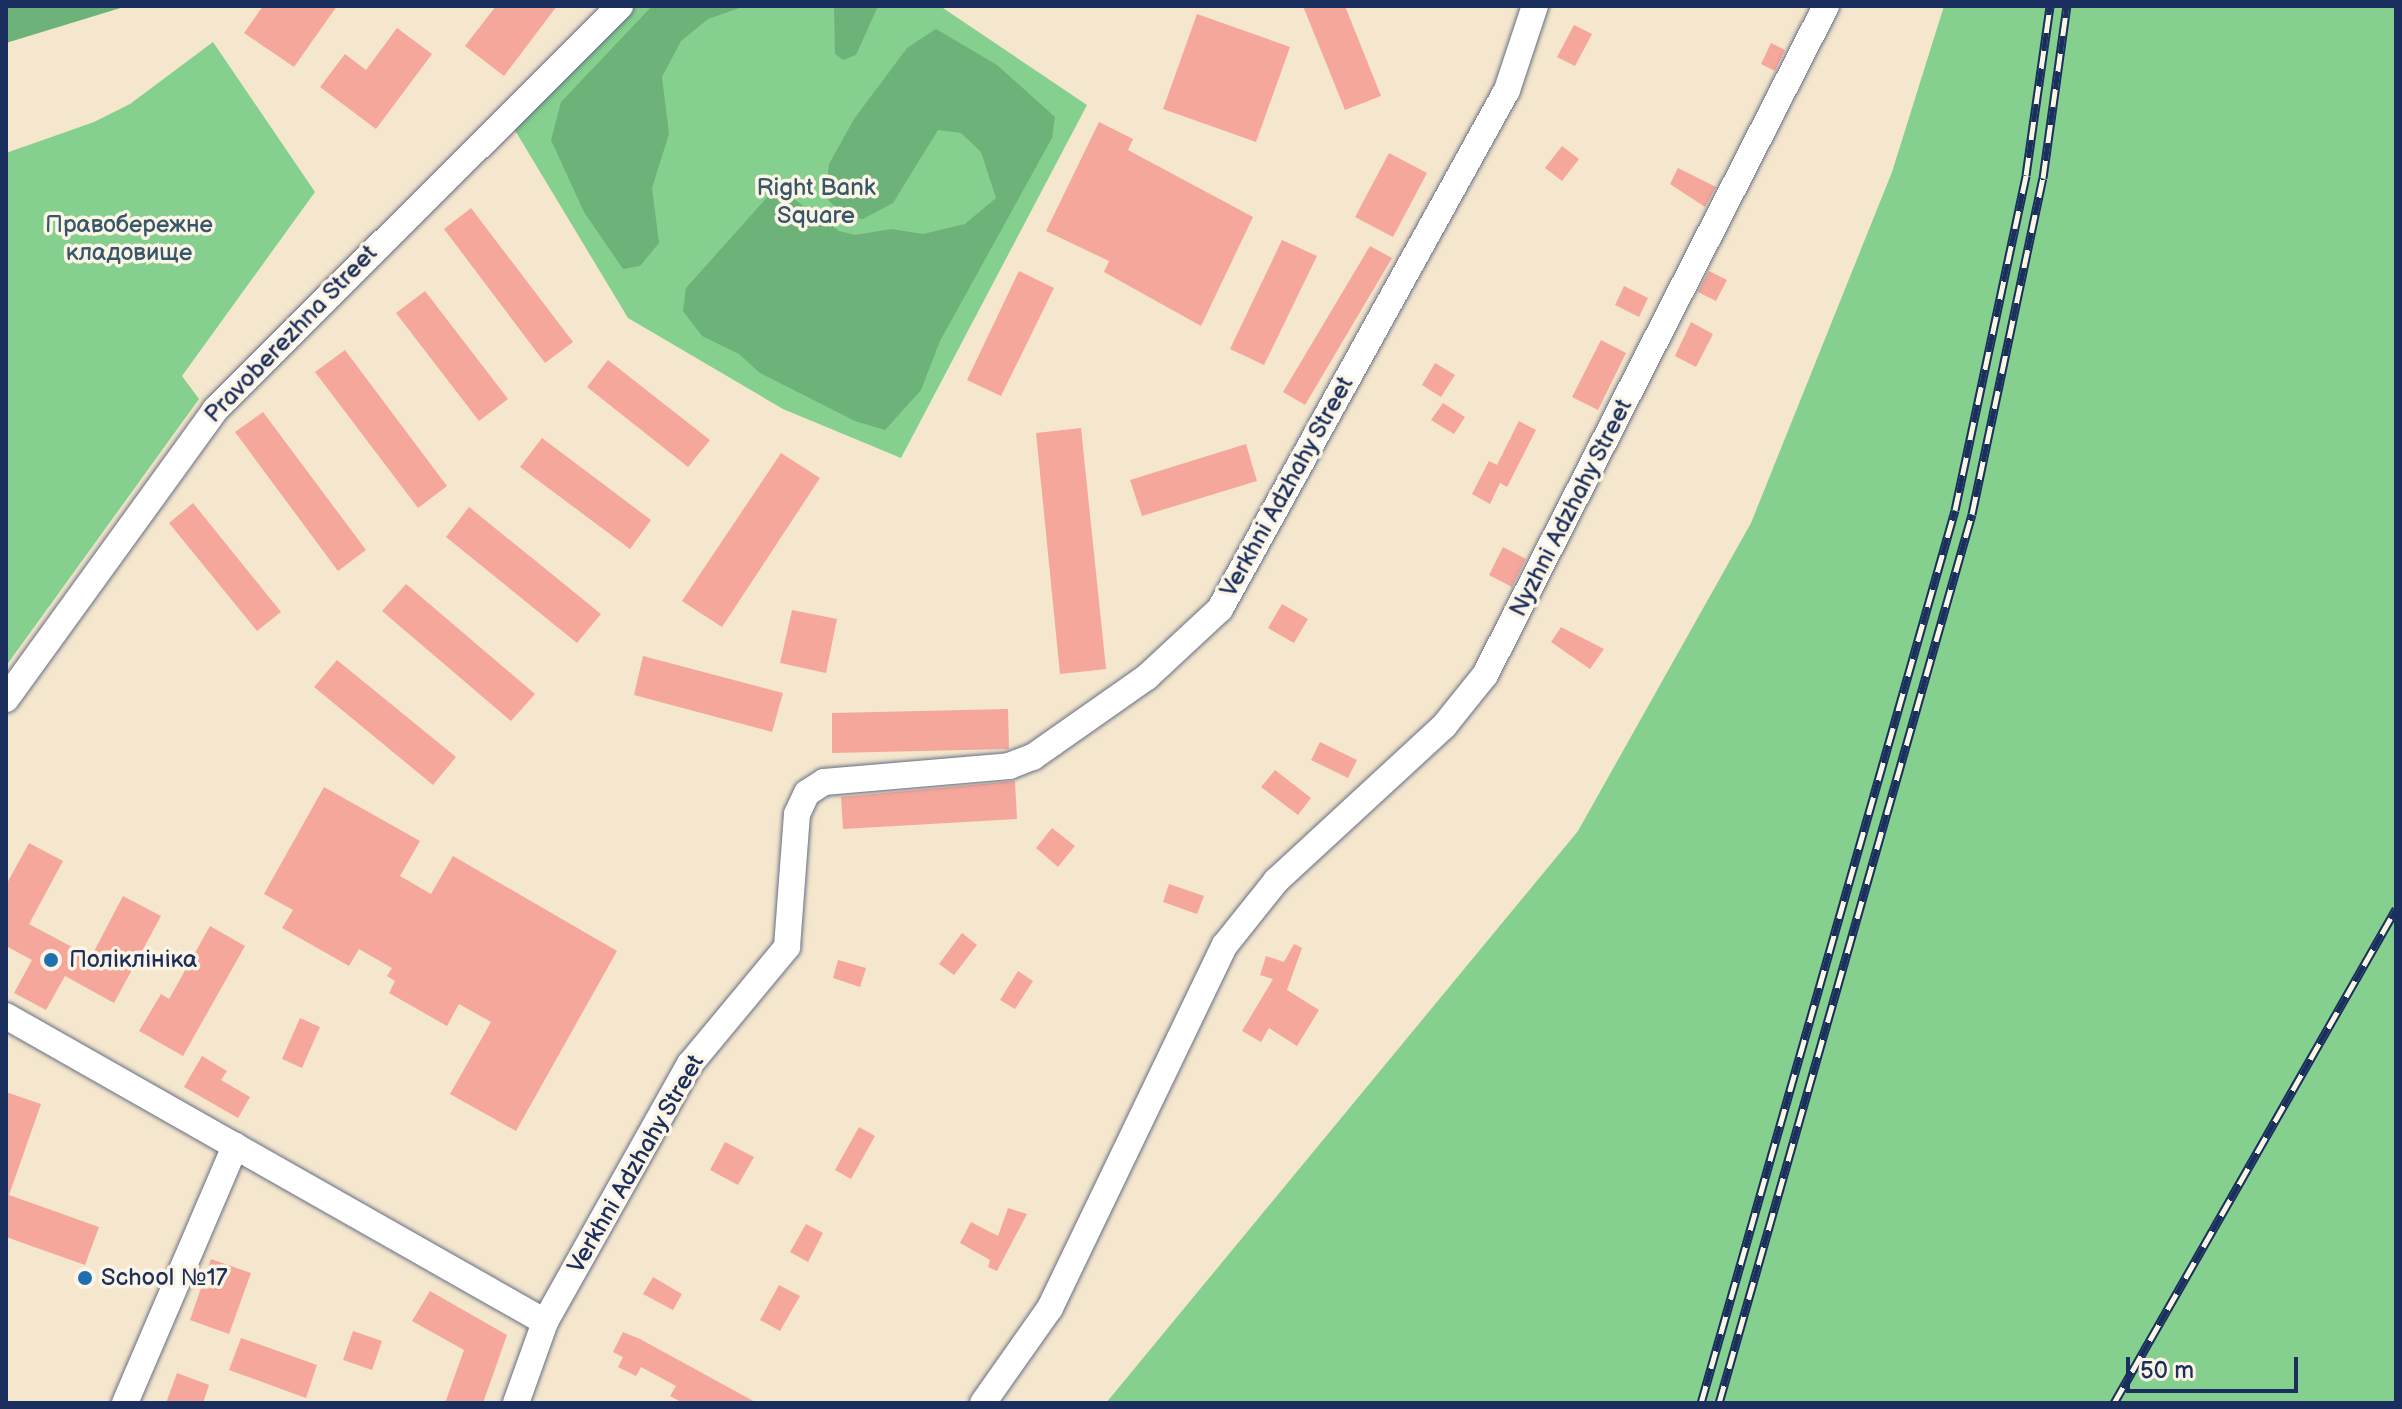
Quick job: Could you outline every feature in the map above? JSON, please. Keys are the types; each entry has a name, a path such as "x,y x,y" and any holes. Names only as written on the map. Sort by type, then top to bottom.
{"street":[{"name":"Pravoberezhna Street","path":"6,699 215,410 620,6"},
{"name":"Verkhni Adzhahy Street","path":"516,1403 545,1322 690,1064 787,947 797,814 807,793 824,782 1009,766 1033,757 1147,677 1220,609 1507,90 1535,6"},
{"name":"Nyzhni Adzhahy Street","path":"983,1403 1050,1308 1225,945 1276,881 1444,726 1485,675 1826,6"},
{"path":"6,1016 545,1322"},
{"path":"125,1403 235,1146"}],"green space":[{"path":"6,6 127,6 6,43"},
{"name":"Right Bank Square","path":"621,6 940,6 1087,105 901,458 783,409 628,318 507,117"},
{"path":"652,6 745,6 708,19 681,41 662,77 669,134 652,188 659,243 640,266 623,269 584,212 551,140 561,102"},
{"path":"834,6 878,6 856,55 843,60 835,54"},
{"path":"1944,6 2396,6 2396,1403 1106,1403 1578,831 1751,523 1892,172"},
{"path":"936,29 997,65 1055,117 1052,138 940,341 921,390 885,430 855,421 760,373 739,354 702,336 683,311 686,288 771,193 791,197 839,231 855,235 891,229 923,234 965,224 996,198 981,152 961,133 938,130 893,203 863,219 845,216 825,197 829,164 854,119 907,48"},
{"name":"Правобережне кладовище","path":"213,42 315,192 182,376 199,399 6,666 6,153 94,122 130,104"}],"building":[{"path":"263,6 337,6 294,67 244,33"},
{"path":"496,6 557,6 504,76 465,46"},
{"path":"1303,6 1345,6 1381,96 1345,110"},
{"path":"1197,14 1290,47 1256,142 1163,109"},
{"path":"1574,25 1592,34 1575,66 1557,57"},
{"path":"397,28 432,54 376,129 320,87 345,54 366,70"},
{"path":"1771,43 1785,50 1775,71 1761,64"},
{"path":"1099,122 1133,139 1128,150 1253,217 1201,326 1104,272 1109,261 1046,231"},
{"path":"1562,146 1579,159 1562,181 1545,168"},
{"path":"1389,153 1427,173 1393,237 1355,217"},
{"path":"1678,168 1716,187 1705,207 1670,184"},
{"path":"471,208 573,342 545,363 444,229"},
{"path":"1282,240 1317,256 1264,365 1230,349"},
{"path":"1370,246 1392,258 1305,405 1283,392"},
{"path":"1019,271 1054,288 1001,396 967,380"},
{"path":"1709,271 1727,280 1716,301 1698,292"},
{"path":"1624,286 1648,298 1639,317 1615,305"},
{"path":"425,291 508,399 479,421 396,313"},
{"path":"1691,322 1713,334 1696,367 1675,356"},
{"path":"1601,340 1626,353 1598,410 1572,397"},
{"path":"345,350 447,486 418,508 315,372"},
{"path":"608,360 710,440 688,467 587,387"},
{"path":"1435,363 1455,375 1441,397 1422,385"},
{"path":"1443,403 1465,417 1454,434 1431,420"},
{"path":"263,412 366,550 338,571 235,432"},
{"path":"1519,421 1536,430 1507,487 1500,483 1490,504 1472,494 1489,461 1497,465"},
{"path":"1081,428 1106,669 1060,674 1036,433"},
{"path":"542,438 651,520 630,549 520,467"},
{"path":"1246,444 1257,481 1142,516 1130,480"},
{"path":"781,453 820,478 722,627 682,601"},
{"path":"193,503 281,612 257,631 169,523"},
{"path":"469,507 601,614 577,643 446,537"},
{"path":"1503,547 1526,559 1512,587 1489,575"},
{"path":"406,584 535,694 511,721 382,611"},
{"path":"1282,604 1308,619 1294,643 1268,628"},
{"path":"792,610 837,619 826,673 780,663"},
{"path":"1561,627 1604,649 1590,669 1551,642"},
{"path":"643,656 783,693 772,732 634,695"},
{"path":"337,660 456,757 433,785 314,687"},
{"path":"1008,709 1009,749 832,753 832,713"},
{"path":"1320,742 1357,760 1348,778 1311,760"},
{"path":"1275,770 1311,798 1298,815 1261,787"},
{"path":"1015,781 1017,819 843,829 841,797"},
{"path":"324,787 420,841 400,876 431,894 453,856 617,951 516,1131 450,1094 491,1022 459,1004 447,1026 389,993 395,981 387,976 392,968 359,949 349,966 282,928 293,910 264,894"},
{"path":"1052,828 1075,846 1058,867 1036,848"},
{"path":"29,843 63,861 29,924 91,957 123,896 161,916 114,1003 65,976 46,1010 14,993 32,960 6,946 6,885"},
{"path":"1169,884 1204,896 1197,914 1163,902"},
{"path":"210,926 245,946 183,1056 139,1031 161,994 169,999"},
{"path":"962,933 977,945 954,975 939,964"},
{"path":"1294,944 1302,948 1287,990 1319,1010 1297,1046 1269,1028 1261,1042 1242,1031 1273,979 1260,975 1266,956 1284,962"},
{"path":"838,960 866,968 860,987 833,978"},
{"path":"1018,971 1033,981 1015,1009 1000,1000"},
{"path":"300,1018 320,1027 302,1068 282,1059"},
{"path":"202,1056 227,1071 221,1080 250,1097 238,1118 184,1087"},
{"path":"6,1092 41,1104 9,1195 99,1227 85,1265 6,1237"},
{"path":"859,1127 875,1136 851,1179 835,1170"},
{"path":"725,1142 754,1157 738,1185 710,1170"},
{"path":"1008,1208 1027,1214 997,1271 988,1267 990,1260 960,1243 971,1222 998,1236"},
{"path":"806,1224 823,1233 808,1262 790,1252"},
{"path":"211,1259 251,1273 229,1334 190,1320"},
{"path":"653,1277 682,1294 673,1310 643,1294"},
{"path":"779,1285 800,1296 780,1331 760,1320"},
{"path":"430,1291 507,1335 483,1403 445,1403 464,1350 412,1321"},
{"path":"353,1331 382,1341 372,1370 343,1360"},
{"path":"623,1332 757,1403 683,1403 670,1396 676,1386 641,1367 636,1376 618,1367 623,1357 613,1352"},
{"path":"241,1338 317,1365 306,1398 229,1370"},
{"path":"177,1373 209,1385 203,1403 166,1403"}],"railway":[{"path":"1701,1403 1955,510 2026,175 2050,6"},
{"path":"1719,1403 1972,514 2043,178 2067,6"},
{"path":"2114,1403 2396,909"}],"place":[{"name":"Поліклініка","path":"51,960"},
{"name":"School №17","path":"85,1278"}]}
